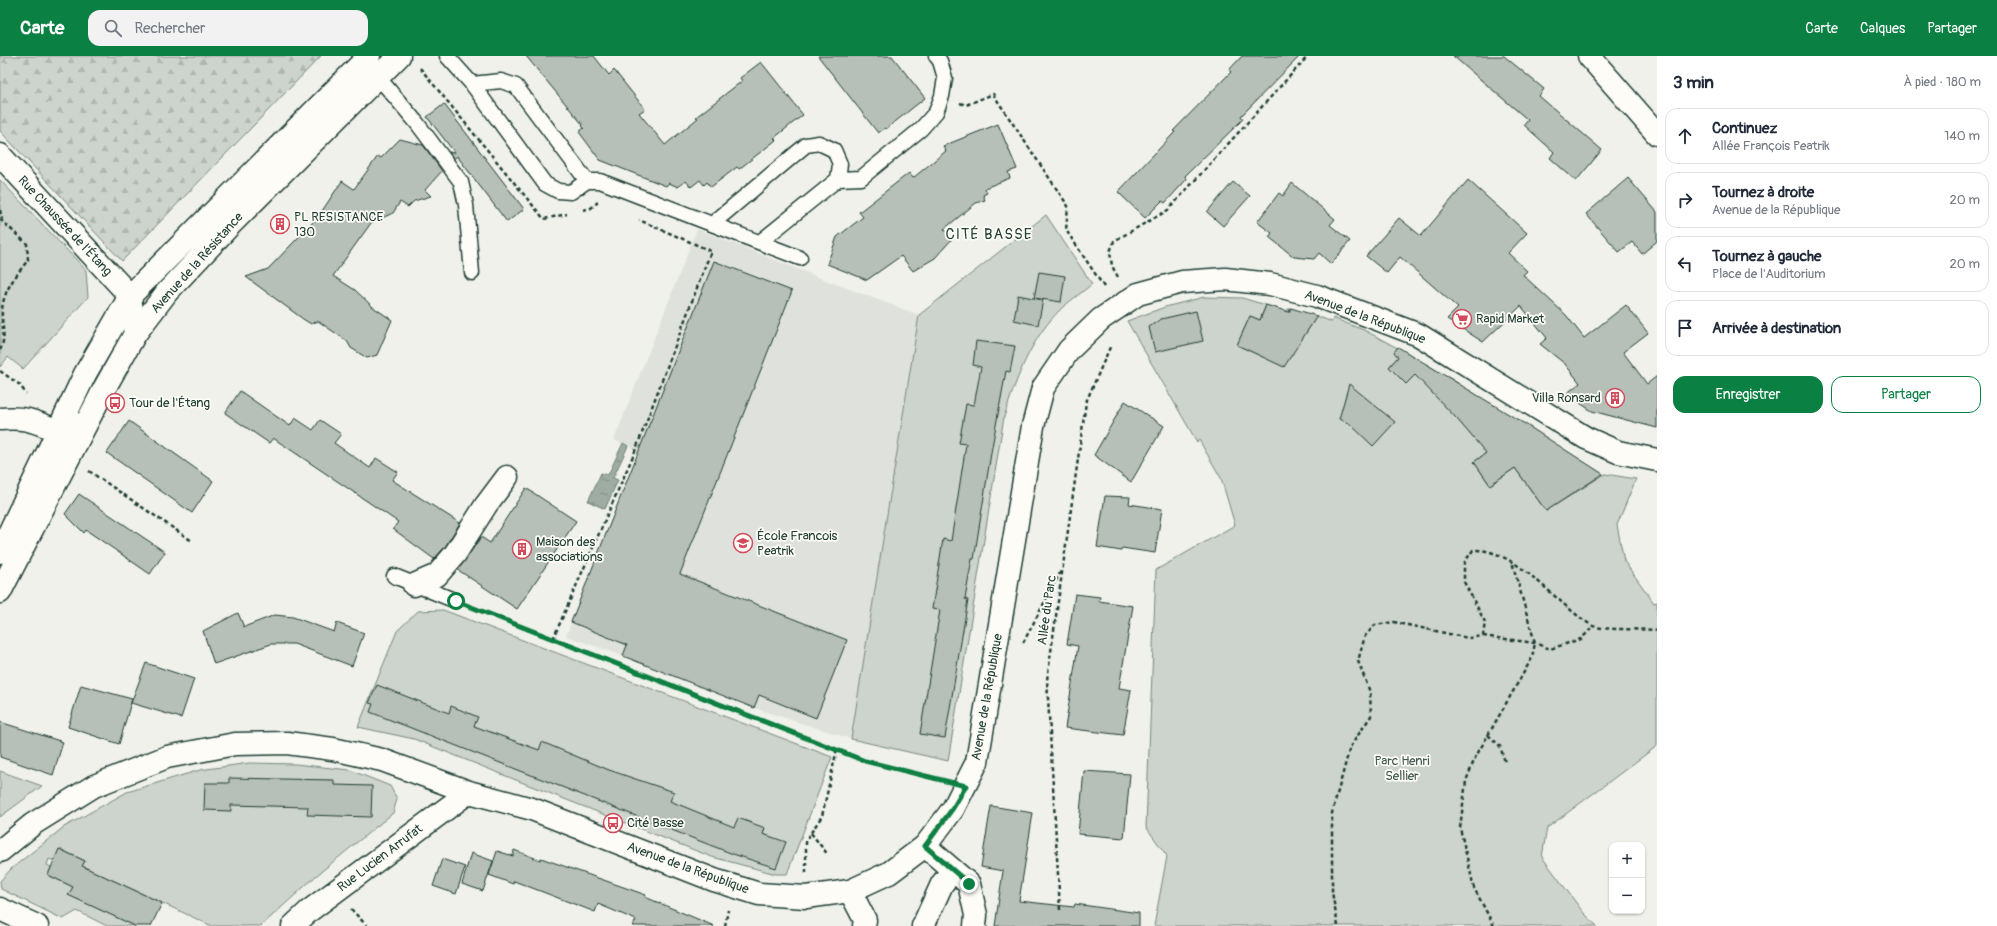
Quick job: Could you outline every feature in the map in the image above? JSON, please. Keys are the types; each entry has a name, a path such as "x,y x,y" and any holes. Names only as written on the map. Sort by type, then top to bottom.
{"street":[{"name":"Avenue de la Résistance","path":"0,552 85,374 130,296 369,56"},
{"path":"1589,56 1657,134"},
{"name":"Avenue de la Résistance","path":"0,592 89,418 135,334 167,292 231,224 378,77 408,61"},
{"name":"Rue Chaussée de l'Étang","path":"0,155 130,296"},
{"name":"Avenue de la République","path":"0,851 33,824 94,786 167,757 235,744 287,743 333,749 382,760 469,792 532,809 714,880 759,894 806,897 850,891 889,873 925,846 953,808 966,786 977,762 1033,426 1043,388 1069,350 1101,319 1138,294 1182,282 1225,279 1270,284 1317,296 1419,335 1586,438 1618,452 1657,460"},
{"path":"130,296 135,334"},
{"path":"0,419 21,417 58,431 89,418"},
{"path":"414,584 437,575 455,554 486,505 507,477"},
{"name":"Rue Lucien Arrufat","path":"293,926 309,911 469,792"},
{"path":"925,846 969,884 976,915 975,926"},
{"path":"923,926 942,884 953,870"},
{"path":"850,891 865,920 864,926"},
{"path":"0,909 37,926"}],"lane":[{"path":"447,56 472,84 545,184 558,191 571,192 587,181 600,182 800,258"},
{"path":"760,242 838,179 861,178 921,129 936,112 942,96 945,78 940,61 936,56"},
{"path":"378,77 417,123 461,182 466,205 472,273"},
{"path":"472,84 501,81 516,86 587,181"},
{"path":"712,224 806,145 819,143 834,150 840,164 838,179"},
{"path":"394,576 456,601"}],"path":[{"path":"1118,278 1112,266 1110,252 1114,241 1168,210 1308,56"},
{"path":"408,61 544,219 570,213"},
{"path":"966,105 993,94 1068,206 1066,230 1105,288"},
{"path":"577,211 591,208 597,202 604,205"},
{"path":"0,210 1,219 27,244 28,260 8,287 2,310 4,344 0,350"},
{"path":"553,639 636,449 711,251 633,217"},
{"name":"Allée du Parc","path":"1060,910 1047,680 1086,402 1113,341"},
{"path":"0,371 20,385 30,401 28,419"},
{"path":"90,471 192,541"},
{"path":"1483,636 1485,622 1464,582 1464,563 1473,550 1485,549 1495,552 1512,562 1594,626 1657,630"},
{"path":"1494,926 1474,888 1460,828 1466,781 1475,758 1532,658 1535,643 1512,562"},
{"path":"1021,646 1063,566"},
{"path":"456,601 865,761 966,786"},
{"path":"1338,926 1332,892 1332,813 1350,747 1371,716 1370,692 1358,661 1365,636 1375,625 1394,622 1468,638 1483,636 1535,643 1550,649 1581,639 1594,626"},
{"path":"1488,735 1500,746 1505,762"},
{"path":"806,877 806,840 822,816 837,750"},
{"path":"811,833 828,855"},
{"path":"348,906 367,926"},
{"path":"725,926 728,910"}],"shaded area":[{"name":"École Francois Peatrik","path":"697,229 919,315 851,739 754,708 623,656 566,636 640,451 614,440"}],"green space":[{"path":"0,56 321,56 122,261 0,131"},
{"path":"0,180 86,270 88,297 23,369 8,357 0,367"},
{"path":"1046,215 1092,284 1063,307 1042,331 1026,358 1004,417 948,761 851,739 919,315"},
{"name":"Parc Henri Sellier","path":"1204,297 1242,298 1266,305 1260,320 1250,316 1237,345 1263,357 1285,311 1291,308 1284,325 1304,336 1317,316 1332,322 1333,318 1366,331 1403,351 1389,367 1396,374 1426,364 1458,383 1440,400 1487,452 1474,462 1490,485 1515,468 1546,511 1605,474 1636,479 1617,525 1624,561 1654,603 1657,602 1657,746 1547,828 1542,857 1583,912 1597,926 1154,926 1167,856 1146,827 1156,570 1235,525 1221,478 1199,440 1197,442 1127,321 1165,307"},
{"path":"443,610 832,757 787,874 776,874 712,857 414,739 358,727 397,631 418,611"},
{"path":"249,763 295,764 350,770 390,786 397,799 393,813 317,875 261,926 212,926 82,866 85,861 60,849 54,861 49,859 47,865 51,867 48,875 73,887 69,895 135,926 107,926 77,911 63,919 1,889 0,881 12,868 64,827 127,792 200,770"},
{"path":"0,771 42,786 0,817"}],"water":[{"path":"623,443 628,446 613,478 618,480 605,509 588,501 601,473 608,475"}],"building":[{"path":"526,56 594,56 609,75 614,70 645,109 639,113 665,145 698,118 696,117 742,81 740,78 761,62 803,115 774,138 776,140 739,169 737,167 711,187 707,182 704,185 700,180 691,187 686,181 678,187 669,183 666,186 600,160 579,132 584,128 582,126 583,125"},
{"path":"818,56 892,56 925,98 886,129 885,128 878,133"},
{"path":"1242,56 1300,56 1241,116 1243,119 1185,176 1187,179 1165,203 1162,201 1145,218 1118,192 1175,132 1173,131 1231,72 1229,70"},
{"path":"1453,56 1504,56 1544,89 1539,96 1602,150 1576,181 1550,158 1554,152 1524,125 1528,120"},
{"path":"444,104 524,209 507,222 457,156 454,159 449,152 455,153 427,117"},
{"path":"998,124 1017,169 1008,172 1010,178 985,188 987,193 983,195 985,200 976,203 944,229 952,239 935,258 913,271 901,256 867,280 827,264 837,237 863,217 859,212 909,173 913,178 946,151 943,146"},
{"path":"400,139 423,145 442,171 425,190 431,196 414,201 408,207 400,202 393,213 371,223 333,276 355,290 373,307 392,320 377,355 367,358 351,348 347,341 318,321 311,324 246,277 268,269 318,217 342,181 354,189 378,156 381,158"},
{"path":"1628,178 1657,212 1657,241 1642,254 1632,242 1619,252 1586,214"},
{"path":"1468,180 1527,233 1508,253 1527,271 1523,275 1566,315 1584,338 1626,305 1648,333 1623,352 1647,384 1657,376 1657,428 1592,411 1566,394 1580,383 1565,364 1540,344 1547,338 1521,306 1483,342 1447,319 1458,308 1400,257 1387,273 1366,256 1399,218 1421,236"},
{"path":"1233,182 1250,196 1223,226 1207,212"},
{"path":"1292,183 1335,219 1330,225 1350,241 1331,264 1319,253 1314,259 1294,257 1269,237 1272,233 1257,222 1279,193 1283,196"},
{"path":"714,261 792,291 680,574 847,640 816,718 759,695 754,708 623,656 627,645 571,622"},
{"path":"1039,272 1065,276 1061,302 1034,298"},
{"path":"1018,295 1043,300 1038,325 1014,320"},
{"path":"1266,305 1289,312 1291,308 1317,316 1284,367 1237,345 1250,316 1260,320"},
{"path":"1196,311 1203,341 1155,352 1149,327 1161,319"},
{"path":"976,341 1015,346 1010,372 1006,371 974,559 972,559 965,599 968,600 945,738 920,734 940,610 932,609 943,539 951,541 966,444 959,443 966,404 974,405 981,367 973,365"},
{"path":"1398,347 1525,424 1603,474 1546,511 1515,468 1490,485 1474,462 1486,453 1457,419 1415,375 1406,384 1389,367 1398,357 1394,352"},
{"path":"1349,384 1395,422 1373,446 1350,424 1339,419"},
{"path":"240,391 290,426 295,418 313,430 320,420 341,434 334,443 370,468 376,458 398,472 392,480 460,523 445,547 434,559 393,529 398,522 273,438 269,443 225,413"},
{"path":"1125,401 1164,426 1131,482 1094,455"},
{"path":"129,421 213,481 192,513 107,453"},
{"name":"Maison des associations","path":"526,488 576,521 517,609 458,570 481,537 490,543"},
{"path":"79,494 165,552 150,574 86,530 84,533 65,514"},
{"path":"1105,496 1130,497 1129,504 1162,509 1155,553 1122,548 1121,551 1097,547"},
{"path":"1075,594 1100,597 1099,601 1133,606 1119,688 1131,690 1123,735 1065,728 1078,646 1067,644"},
{"path":"238,613 244,627 275,615 293,617 334,632 337,623 364,633 352,666 294,644 271,644 214,664 203,631"},
{"path":"146,663 194,679 181,718 131,703"},
{"path":"81,685 132,699 119,744 68,727"},
{"path":"377,685 449,713 451,706 478,717 474,726 539,750 542,742 609,770 674,792 670,801 734,827 738,818 765,828 763,834 786,842 776,868 733,854 370,712 373,704 369,703"},
{"path":"0,722 63,742 53,775 0,757"},
{"path":"1084,771 1130,774 1124,838 1078,834"},
{"path":"229,778 334,780 334,785 372,786 371,817 307,815 308,807 231,805 231,811 204,810 205,783 229,783"},
{"path":"991,806 1033,813 1019,901 1074,907 1075,904 1139,913 1139,926 995,926 1003,871 981,867"},
{"path":"59,849 85,861 82,866 162,903 151,926 135,926 68,895 73,887 48,875"},
{"path":"514,850 646,895 645,897 714,926 633,926 636,920 598,904 595,912 514,881 513,884 489,875 497,851 513,856"},
{"path":"471,853 493,861 483,891 462,884"},
{"path":"442,859 465,867 456,894 433,886"}],"place":[{"name":"PL RESISTANCE 130","path":"280,224"},
{"name":"Rapid Market","path":"1462,319"},
{"name":"Villa Ronsard","path":"1615,398"},
{"name":"Tour de l'Étang","path":"115,403"},
{"name":"École Francois Peatrik","path":"743,543"},
{"name":"Maison des associations","path":"522,549"},
{"name":"Cité Basse","path":"613,823"}],"district":[{"name":"CITÉ BASSE","path":"989,234"}],"route":[{"path":"456,601 865,761 966,786 953,808 925,846 969,884"}]}
